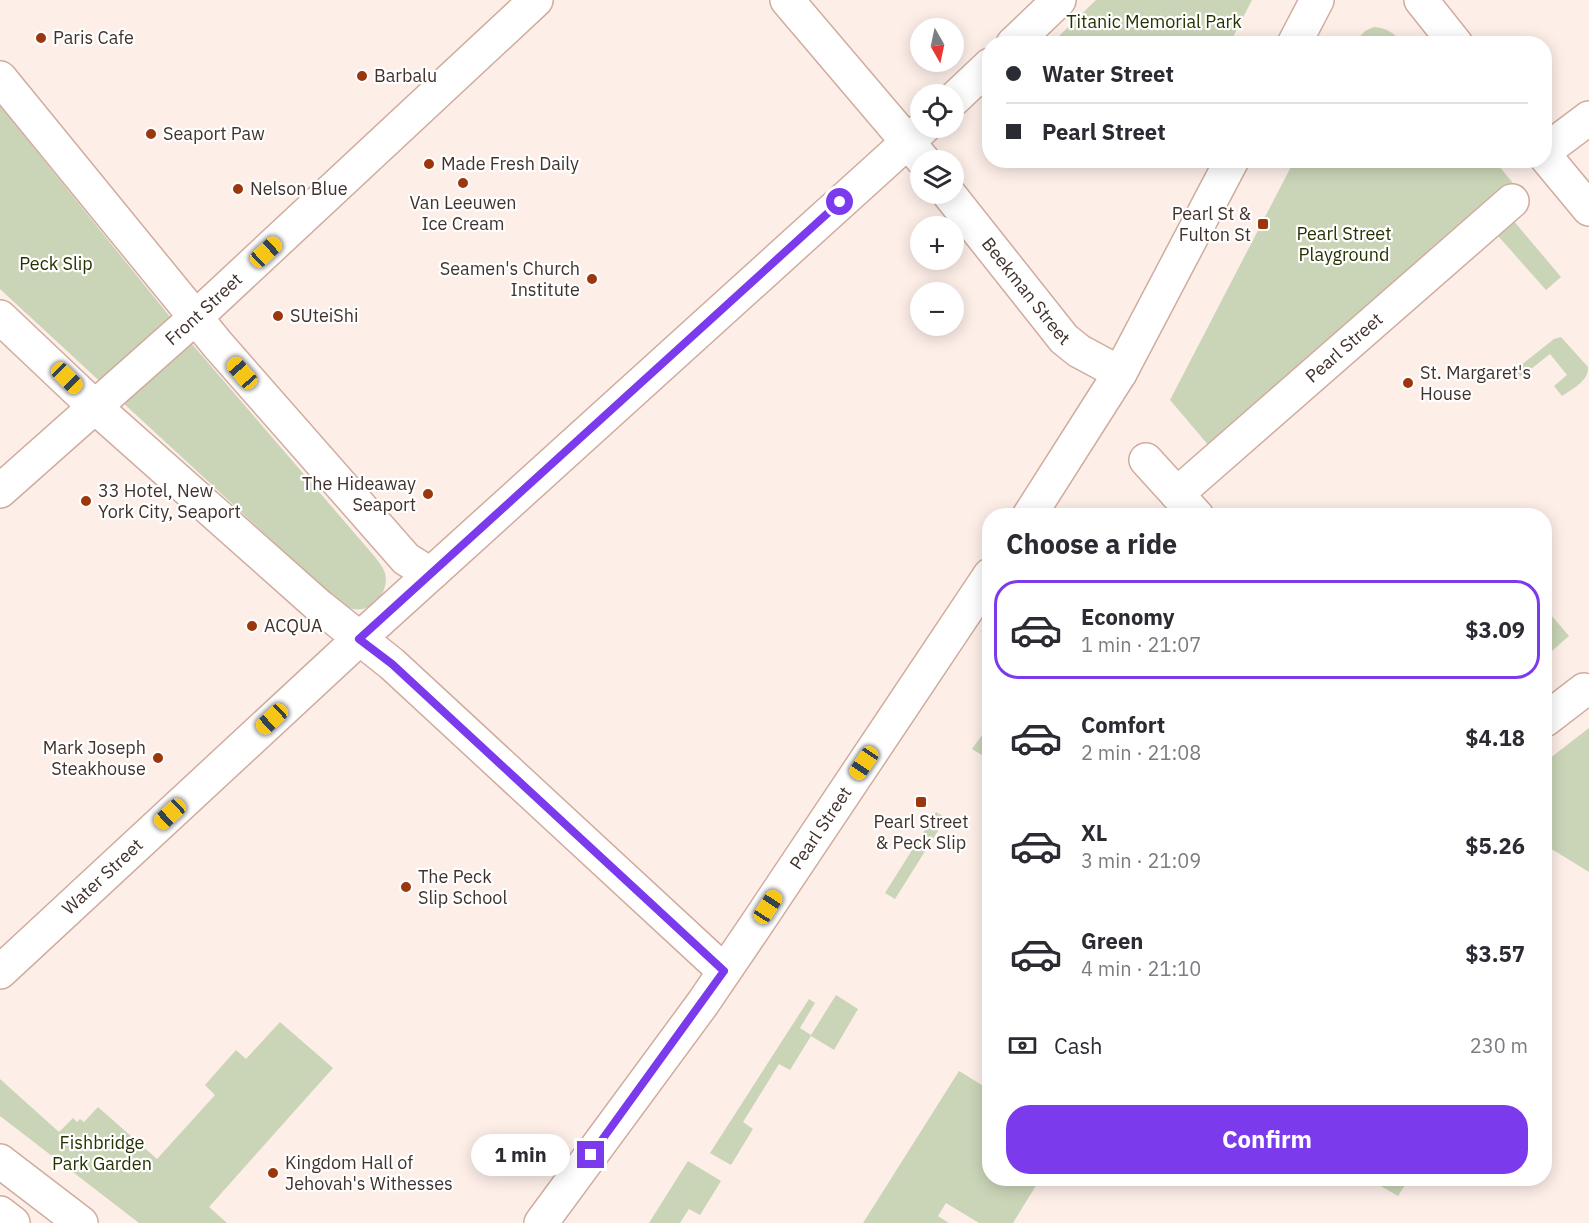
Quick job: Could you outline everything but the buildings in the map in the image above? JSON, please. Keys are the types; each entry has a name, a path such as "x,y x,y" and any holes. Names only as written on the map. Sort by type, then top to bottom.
{"main road":[{"name":"Front Street","path":"0,491 196,317 536,0"},
{"path":"787,0 918,143"},
{"path":"1021,36 1059,0"},
{"path":"1298,36 1317,0"},
{"path":"1421,0 1450,36"},
{"path":"964,90 982,73"},
{"path":"0,78 218,345 406,559 413,565 433,572"},
{"path":"1552,146 1589,118"},
{"name":"Water Street","path":"0,972 433,572 918,143"},
{"path":"1552,164 1589,209"},
{"path":"1034,508 1120,372 1228,168"},
{"name":"Pearl Street","path":"1187,505 1512,201"},
{"name":"Beekman Street","path":"957,204 1064,339 1079,351 1120,372"},
{"path":"0,317 94,406 319,606 392,664 724,971"},
{"path":"1146,460 1187,505"},
{"name":"Pearl Street","path":"541,1223 724,971 982,587"},
{"path":"1552,715 1584,690"},
{"path":"0,1161 81,1223"},
{"path":"0,1214 13,1223"}],"green space":[{"name":"Titanic Memorial Park","path":"1096,0 1252,0 1234,36 1059,36"},
{"path":"1374,27 1396,36 1360,36"},
{"name":"Peck Slip","path":"0,106 192,344 378,561 386,580 382,594 373,604 367,608 353,609 333,597 0,289"},
{"name":"Pearl Street Playground","path":"1290,168 1501,168 1525,198 1507,213 1561,277 1546,290 1491,228 1221,460 1170,400"},
{"path":"1561,337 1588,367 1583,380 1562,396 1554,386 1567,375 1550,354 1521,377 1515,370 1554,339"},
{"path":"1552,616 1569,636 1552,651"},
{"path":"1589,728 1589,872 1552,849 1552,757"},
{"path":"982,735 982,755 972,749"},
{"path":"936,812 946,818 895,899 885,893"},
{"path":"836,995 858,1009 834,1050 811,1036 790,1070 779,1064 743,1122 753,1129 731,1165 710,1153 809,999 815,1003 800,1028 811,1035"},
{"name":"Fishbridge Park Garden","path":"280,1022 333,1068 209,1207 227,1223 139,1223 0,1116 0,1079 59,1132 73,1118 77,1122 80,1119 84,1122 98,1107 157,1159 215,1095 205,1085 236,1050 246,1059"},
{"path":"959,1071 982,1085 982,1186 1036,1186 1013,1223 979,1223 946,1203 938,1216 949,1223 863,1223"},
{"path":"688,1161 721,1181 700,1215 689,1209 680,1223 649,1223"},
{"path":"1381,1186 1404,1186 1398,1196"}],"place":[{"name":"Paris Cafe","path":"41,38"},
{"name":"Barbalu","path":"362,76"},
{"name":"Seaport Paw","path":"151,134"},
{"name":"Made Fresh Daily","path":"429,164"},
{"name":"Van Leeuwen Ice Cream","path":"463,183"},
{"name":"Nelson Blue","path":"238,189"},
{"name":"Pearl St & Fulton St","path":"1263,224"},
{"name":"Seamen's Church Institute","path":"592,279"},
{"name":"SUteiShi","path":"278,316"},
{"name":"St. Margaret's House","path":"1408,383"},
{"name":"The Hideaway Seaport","path":"428,494"},
{"name":"33 Hotel, New York City, Seaport","path":"86,501"},
{"name":"ACQUA","path":"252,626"},
{"name":"Mark Joseph Steakhouse","path":"158,758"},
{"name":"Pearl Street & Peck Slip","path":"921,802"},
{"name":"The Peck Slip School","path":"406,887"},
{"name":"Kingdom Hall of Jehovah's Withesses","path":"273,1173"}],"route":[{"path":"591,1155 724,971 392,664 359,639 840,202"}]}
